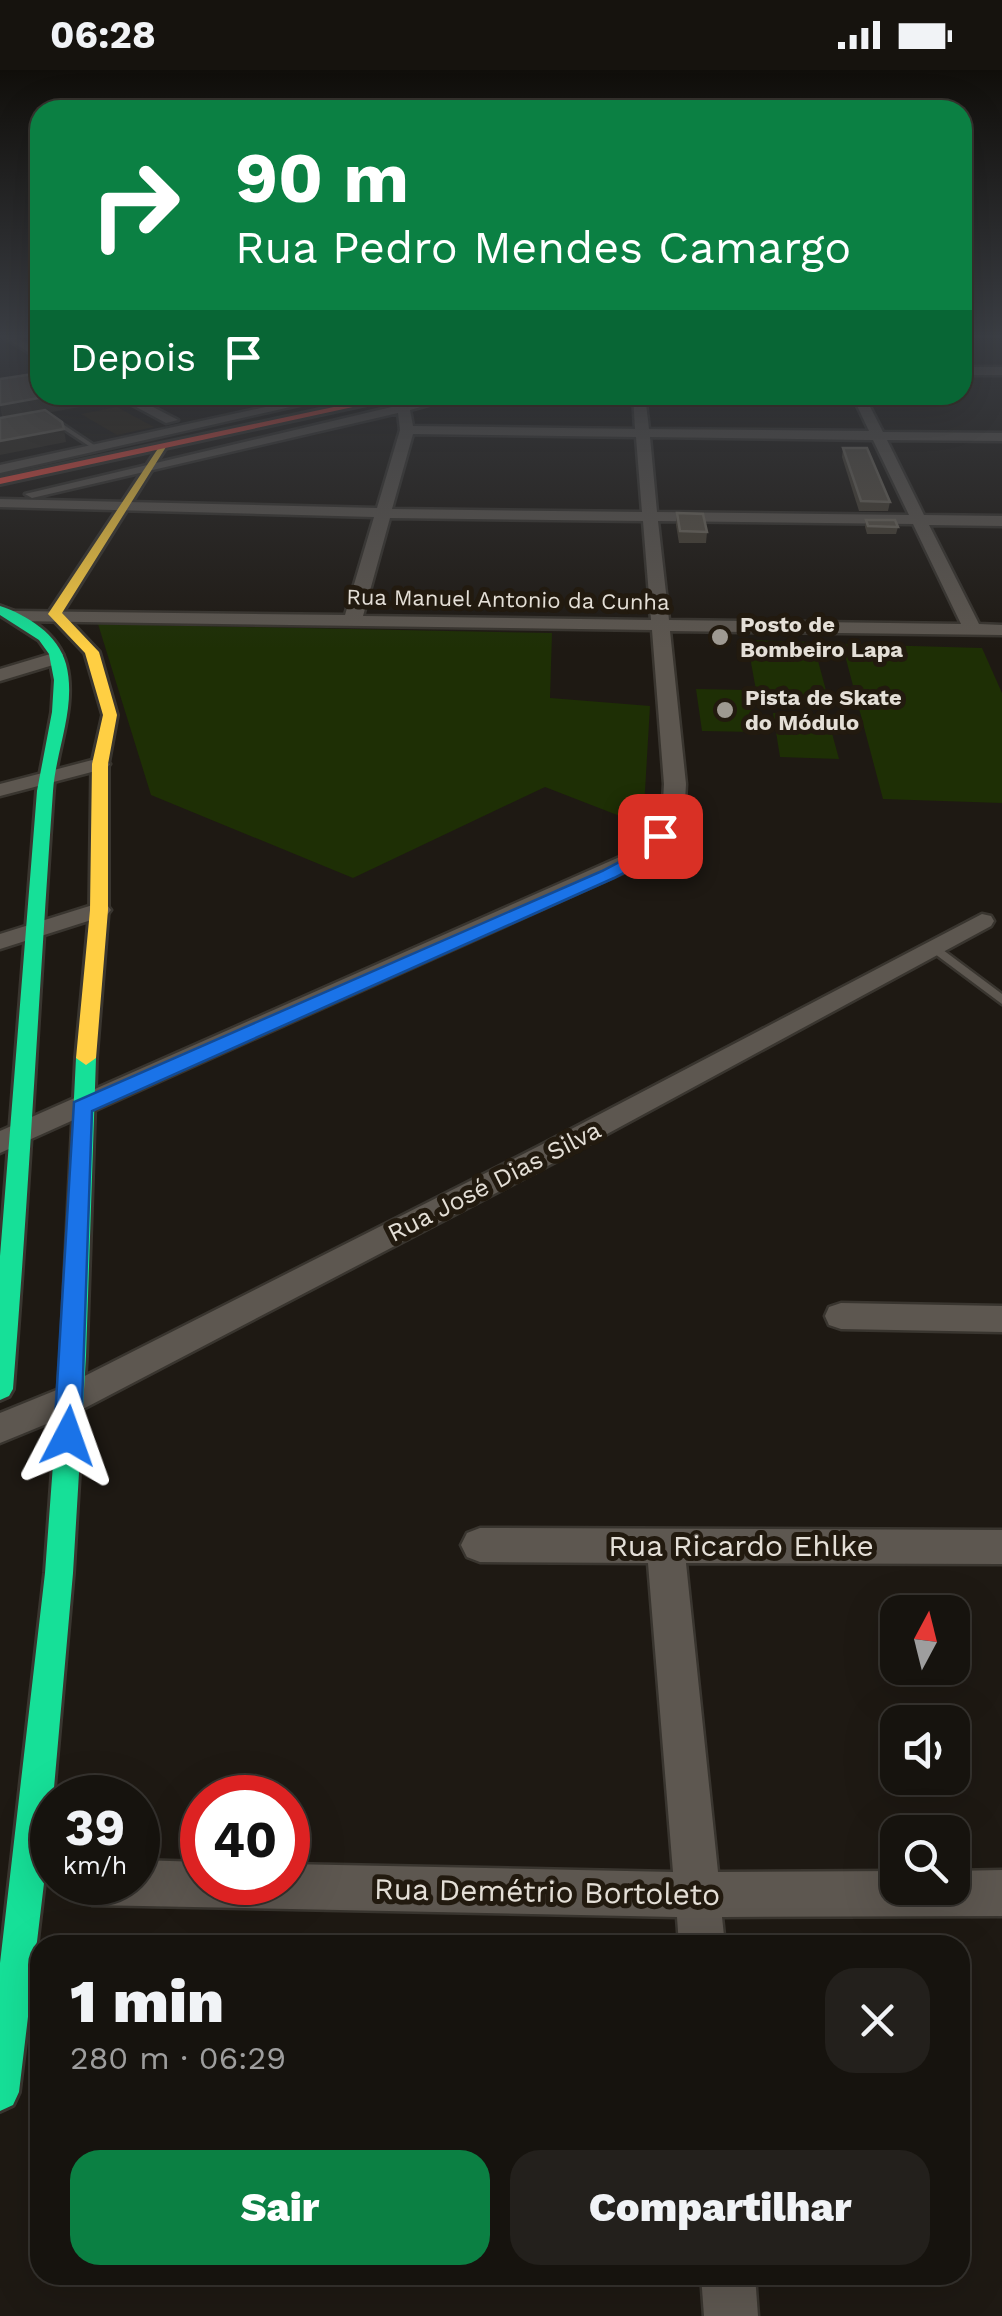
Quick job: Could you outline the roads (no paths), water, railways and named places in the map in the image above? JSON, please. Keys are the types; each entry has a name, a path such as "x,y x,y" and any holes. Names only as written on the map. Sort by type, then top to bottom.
{"main road":[{"path":"0,481 227,440"},
{"path":"0,2092 28,1883 71,1399 82,1107 99,910 100,764 110,715 92,652 56,614 158,455"},
{"path":"0,1389 11,1138 40,928 46,776 64,690 58,658 46,636 7,613"}],"street":[{"path":"0,469 134,440"},
{"path":"353,619 404,440"},
{"path":"11,1138 648,854 672,819 675,784 648,516 644,440"},
{"path":"880,440 972,630"},
{"path":"0,503 158,455"},
{"path":"0,503 383,513 1002,521"},
{"name":"Rua Manuel Antonio da Cunha","path":"7,613 1002,630"},
{"path":"0,674 58,658"},
{"path":"0,790 100,764"},
{"path":"0,942 99,910"},
{"name":"Rua José Dias Silva","path":"0,1428 71,1399 982,922"},
{"path":"842,1316 1002,1319"},
{"name":"Rua Ricardo Ehlke","path":"480,1545 1002,1548"},
{"path":"665,1546 701,1935"},
{"name":"Rua Demétrio Bortoleto","path":"160,1883 698,1895 1002,1893"},
{"path":"729,2285 731,2316"}],"lane":[{"path":"83,440 97,449"},
{"path":"935,948 1002,1000"}],"place":[{"name":"Posto de Bombeiro Lapa","path":"720,637"},
{"name":"Pista de Skate do Módulo","path":"725,710"}]}
